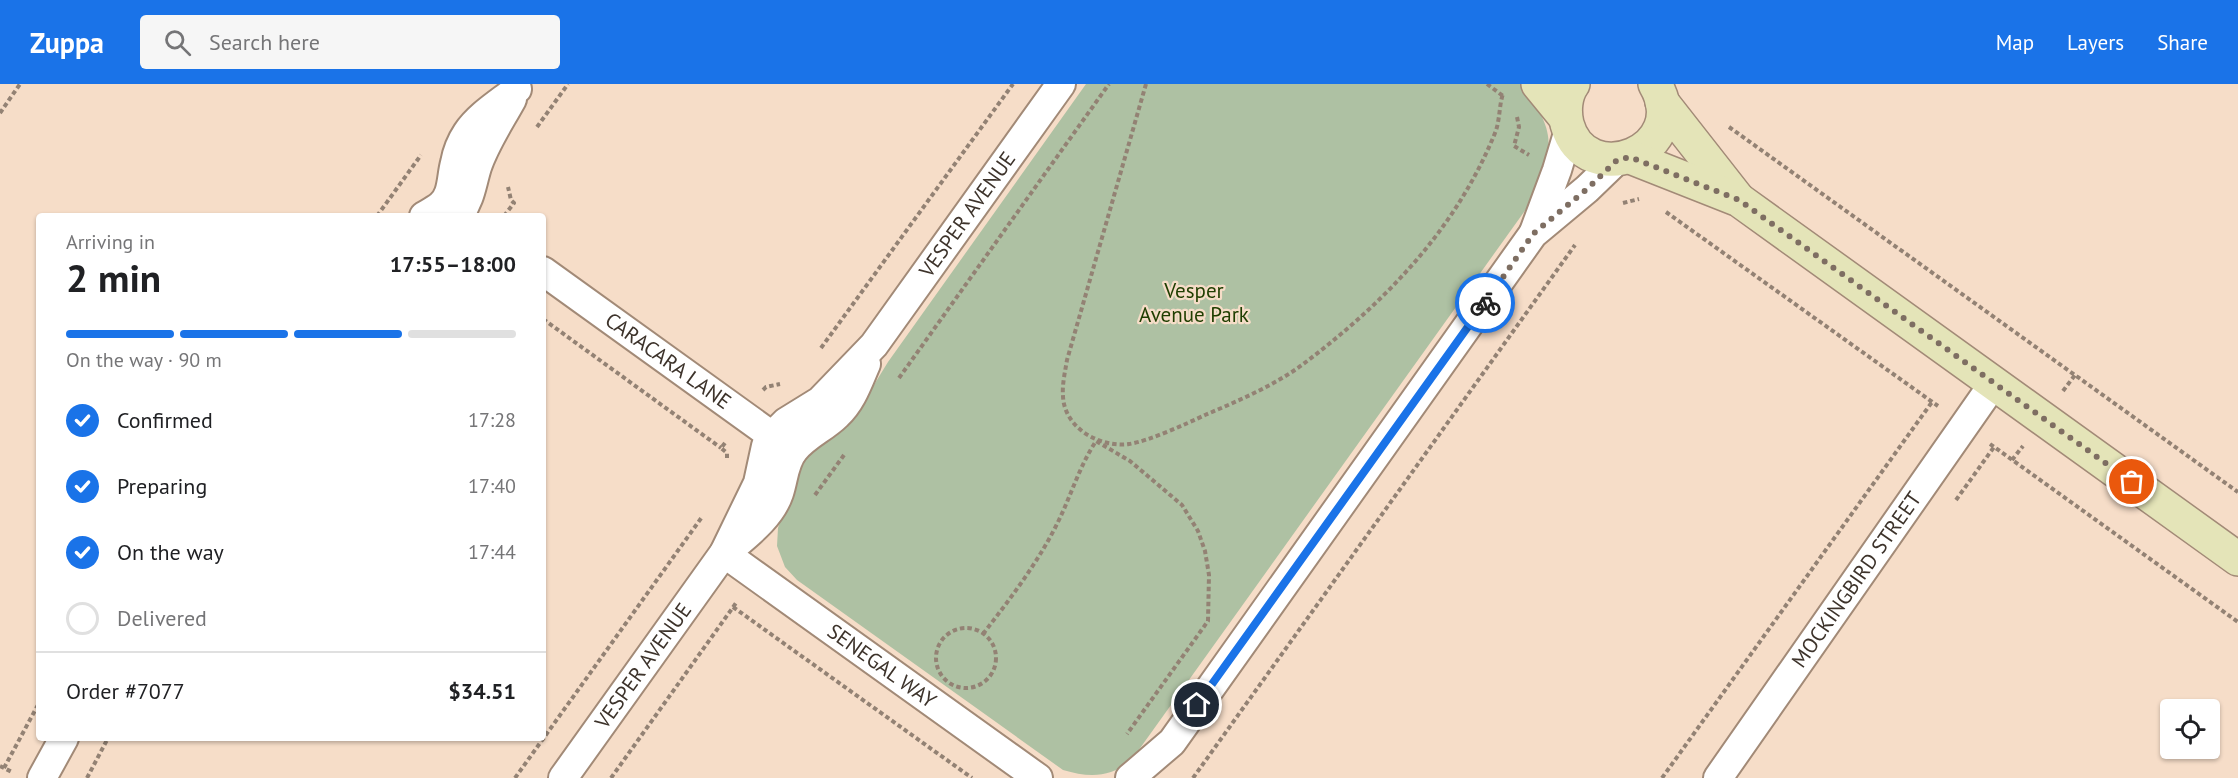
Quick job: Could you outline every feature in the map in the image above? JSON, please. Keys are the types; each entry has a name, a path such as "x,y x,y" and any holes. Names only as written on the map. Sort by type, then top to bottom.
{"street":[{"name":"VESPER AVENUE","path":"563,778 724,554 753,530 771,509 779,493 785,466 783,443 805,439 837,416 850,399 874,345 1061,84"},
{"path":"1533,234 1557,170 1567,124 1566,101 1573,84"},
{"path":"452,212 472,192 477,167 484,150 519,87"},
{"path":"1525,87 1567,124 1577,143 1588,153 1602,158 1624,158 1739,200 2238,559"},
{"path":"1157,778 1172,742 1533,234 1624,158 1642,150 1660,129 1660,91"},
{"path":"1660,91 1739,200"},
{"name":"CARACARA LANE","path":"546,273 783,443"},
{"name":"MOCKINGBIRD STREET","path":"1718,778 1994,383"},
{"name":"SENEGAL WAY","path":"724,554 1038,778"},
{"path":"42,778 62,741"},
{"path":"1130,778 1172,742"}],"path":[{"path":"0,113 20,84"},
{"path":"536,128 568,84"},
{"path":"1126,735 1208,621 1209,575 1205,551 1198,531 1182,505 1130,461 1076,426 1067,413 1062,398 1067,360 1146,84"},
{"path":"1096,441 1130,444 1187,423 1267,386 1300,366 1330,343 1404,274 1452,214 1487,153 1500,114 1502,95 1525,87"},
{"path":"1721,121 2238,492"},
{"path":"506,213 514,203 511,200 507,182"},
{"path":"1612,206 1645,197"},
{"path":"1662,209 2238,622"},
{"path":"1193,778 1581,237"},
{"path":"546,322 721,448"},
{"path":"1662,778 1932,402"},
{"path":"983,634 1044,547 1058,522 1084,459 1096,441"},
{"path":"733,607 972,778"},
{"path":"965,628 983,634 994,649 995,658 990,675 976,687 958,687 942,678 936,660 941,642 948,635 965,628"},
{"path":"4,768 36,709"},
{"path":"87,778 106,741"}],"green space":[{"name":"Vesper Avenue Park","path":"1086,84 1521,84 1542,117 1549,143 1543,170 1529,205 1133,758 1109,773 1091,775 1063,770 797,580 785,567 777,546 778,528 796,474 805,456 864,401 888,362"}],"way so far":[{"path":"1485,303 1533,234 1587,189 1617,160 1630,157 1739,200 2132,482"}],"route":[{"path":"1197,705 1485,303"}]}
